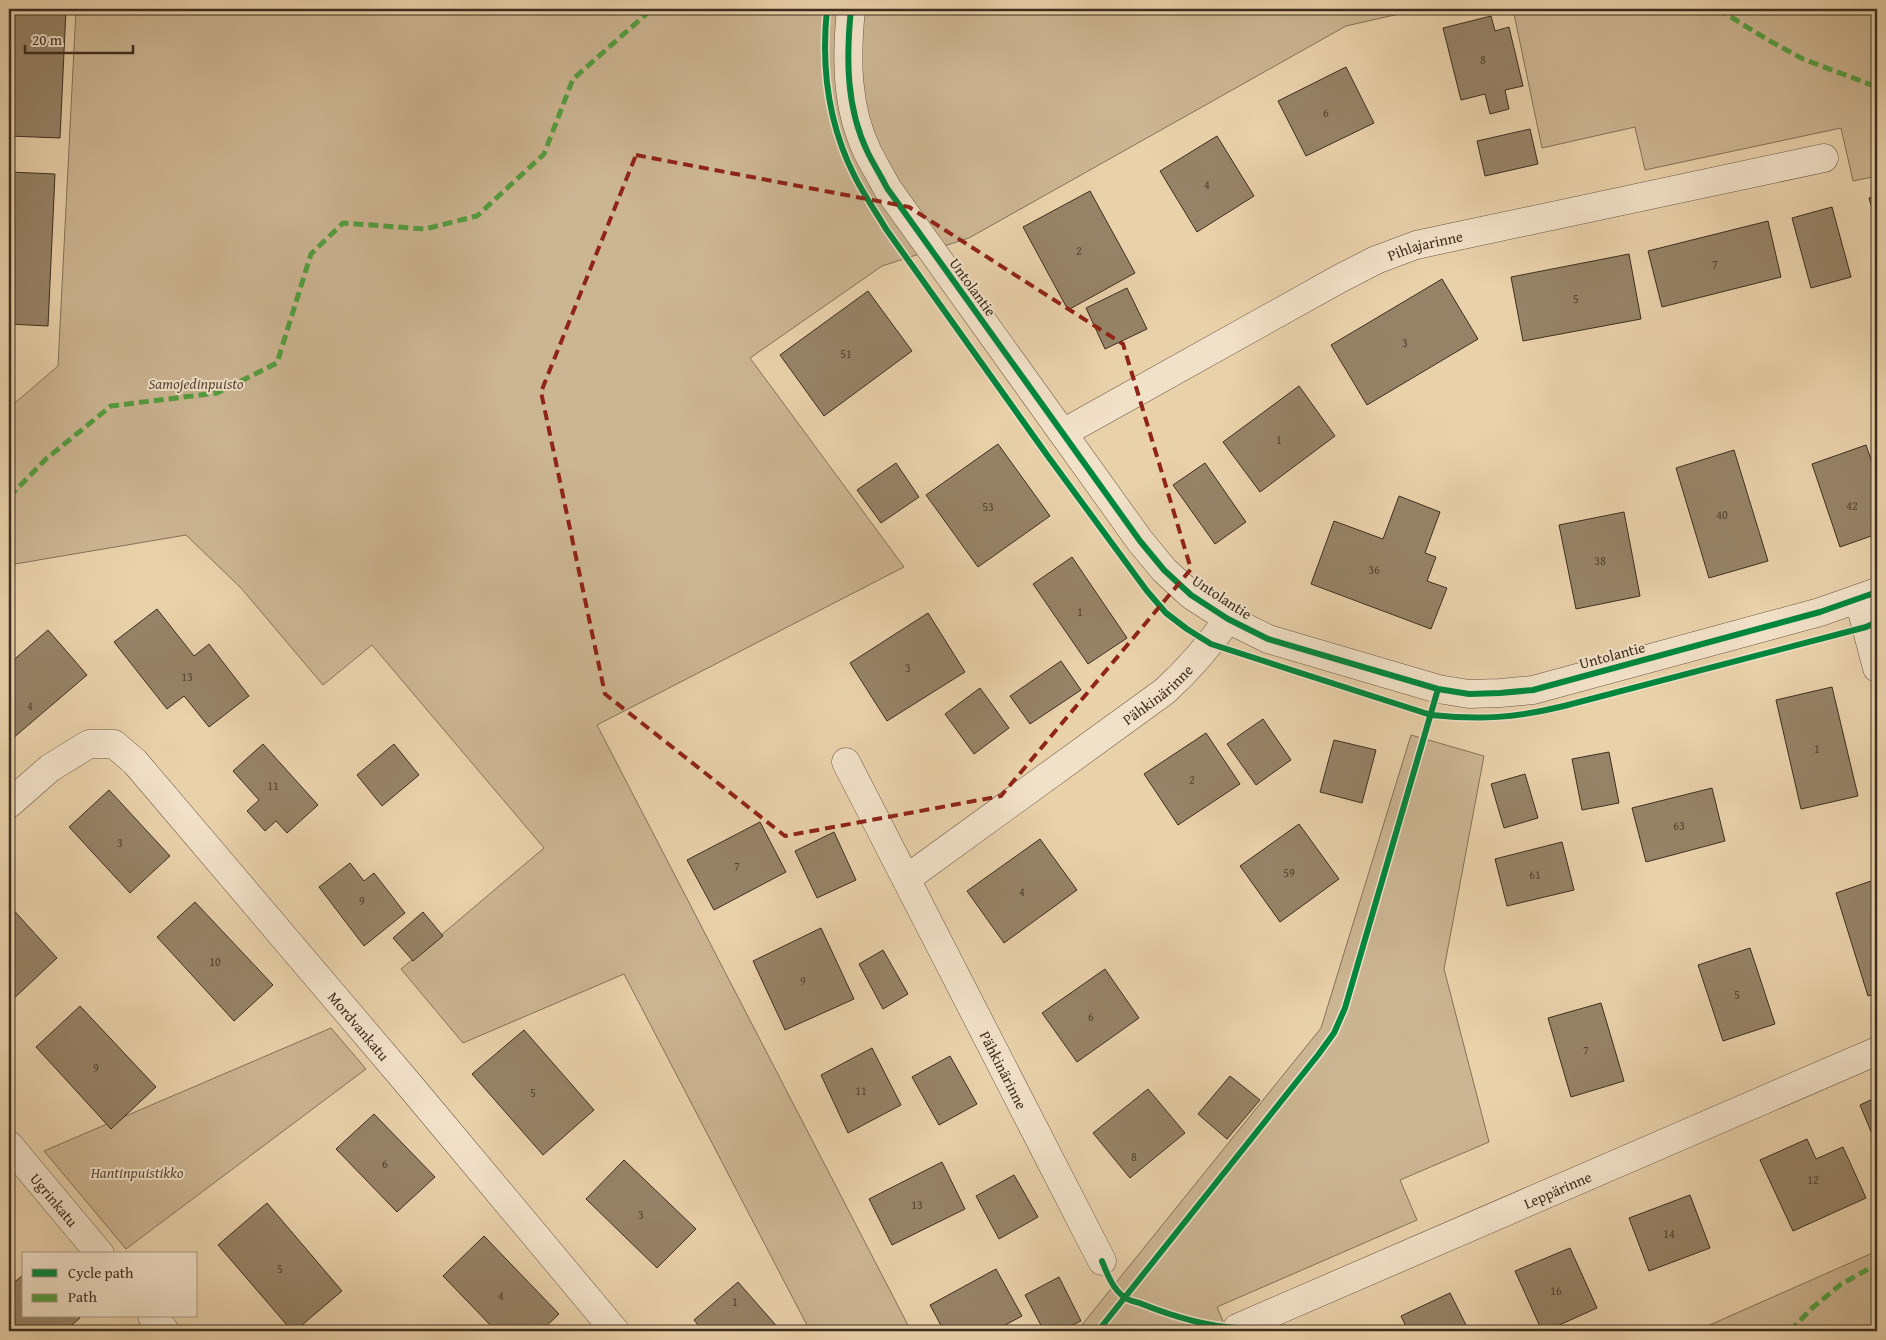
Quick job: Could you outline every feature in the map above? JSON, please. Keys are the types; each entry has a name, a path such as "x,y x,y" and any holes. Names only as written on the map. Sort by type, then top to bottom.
{"street":[{"name":"Untolantie","path":"852,9 847,44 849,82 855,118 868,152 887,188 1140,541 1164,570 1191,596 1228,619 1268,639 1438,689 1468,694 1500,693 1533,690 1868,596"},
{"name":"Pihlajarinne","path":"1063,434 1339,279 1376,260 1408,248 1824,158"},
{"path":"1868,596 1877,668"},
{"name":"Pähkinärinne","path":"906,879 1165,691 1205,651 1228,619"},
{"name":"Mordvankatu","path":"9,804 50,768 89,744 114,744 135,762 414,1090 615,1331"},
{"name":"Pähkinärinne","path":"846,762 1102,1261"},
{"name":"Leppärinne","path":"1237,1328 1877,1051"},
{"name":"Ugrinkatu","path":"9,1145 98,1252"},
{"path":"154,1318 165,1331"}],"highlighted area":[{"path":"636,155 909,207 1123,344 1191,569 1001,796 785,836 605,694 541,392"}],"green space":[{"name":"Samojedinpuisto","path":"76,9 1421,9 1346,26 969,238 882,266 750,358 904,567 597,725 911,1331 810,1331 624,974 463,1043 401,969 544,848 372,645 323,685 241,588 186,535 9,565 9,408 58,366"},
{"path":"1513,9 1877,9 1877,176 1853,181 1841,128 1645,170 1635,127 1542,148"},
{"path":"1411,735 1484,756 1444,969 1489,1142 1400,1180 1417,1220 1217,1307 1227,1331 1077,1331 1321,1028"},
{"name":"Hantinpuistikko","path":"331,1028 366,1069 126,1249 44,1151"},
{"path":"1877,1251 1877,1331 1696,1331"}],"building":[{"path":"9,9 66,9 60,138 9,136"},
{"path":"1491,16 1495,31 1509,27 1523,86 1505,90 1509,109 1490,114 1485,94 1461,100 1443,28"},
{"path":"1346,67 1374,123 1306,156 1278,101"},
{"path":"1530,129 1538,164 1485,176 1477,141"},
{"path":"1217,136 1254,196 1197,232 1160,171"},
{"path":"9,172 55,174 48,326 9,324"},
{"path":"1090,191 1135,273 1068,310 1023,227"},
{"path":"1877,196 1877,226 1869,198"},
{"path":"1832,207 1851,277 1811,288 1792,218"},
{"path":"1768,221 1781,277 1662,307 1648,251"},
{"path":"1629,254 1641,319 1523,341 1511,277"},
{"path":"1442,279 1478,339 1367,405 1331,345"},
{"path":"1127,288 1147,329 1105,349 1086,308"},
{"path":"868,291 912,351 824,416 780,355"},
{"path":"1299,386 1335,436 1260,492 1223,442"},
{"path":"998,444 1050,516 978,567 926,495"},
{"path":"1866,445 1877,477 1877,534 1840,547 1812,464"},
{"path":"1734,450 1768,561 1709,578 1676,468"},
{"path":"896,463 919,497 881,523 857,490"},
{"path":"1205,463 1246,522 1215,544 1173,485"},
{"path":"1399,496 1440,512 1425,553 1436,557 1427,581 1447,588 1431,629 1311,584 1334,521 1383,539"},
{"path":"1624,512 1640,596 1576,609 1559,525"},
{"path":"1072,557 1127,638 1088,664 1033,584"},
{"path":"157,609 194,656 209,644 249,696 209,727 184,696 167,709 114,642"},
{"path":"928,613 965,672 887,721 850,663"},
{"path":"48,630 87,675 12,739 9,736 9,664"},
{"path":"1061,661 1081,690 1030,724 1010,696"},
{"path":"1832,687 1858,796 1801,809 1776,700"},
{"path":"980,688 1009,728 974,754 945,714"},
{"path":"1263,719 1291,760 1256,785 1227,744"},
{"path":"1206,733 1240,784 1178,825 1144,774"},
{"path":"1334,740 1376,750 1362,803 1320,792"},
{"path":"263,744 318,805 287,833 276,821 265,831 247,811 259,800 233,771"},
{"path":"394,744 419,775 382,806 357,775"},
{"path":"1609,752 1619,803 1582,810 1572,759"},
{"path":"1525,774 1538,818 1504,828 1491,784"},
{"path":"1712,788 1725,841 1646,862 1632,808"},
{"path":"109,790 170,856 130,893 69,827"},
{"path":"760,822 786,872 714,910 687,860"},
{"path":"1299,824 1339,879 1280,922 1240,866"},
{"path":"834,832 856,880 817,898 795,851"},
{"path":"1040,839 1077,890 1004,943 967,891"},
{"path":"1562,842 1574,890 1507,906 1495,859"},
{"path":"350,863 364,881 374,873 405,913 364,946 319,887"},
{"path":"1877,879 1877,993 1868,996 1836,893"},
{"path":"195,902 273,985 234,1021 157,937"},
{"path":"9,905 57,958 10,1002 9,1001"},
{"path":"423,912 443,936 413,961 393,938"},
{"path":"821,928 854,999 785,1030 753,961"},
{"path":"1750,948 1775,1024 1723,1041 1698,965"},
{"path":"883,950 908,994 883,1009 859,964"},
{"path":"1105,969 1139,1018 1077,1062 1042,1013"},
{"path":"1601,1003 1624,1081 1571,1097 1548,1018"},
{"path":"80,1006 156,1087 111,1129 36,1047"},
{"path":"524,1030 594,1110 543,1155 472,1074"},
{"path":"872,1048 901,1105 848,1133 821,1075"},
{"path":"950,1056 977,1104 939,1125 912,1077"},
{"path":"1230,1076 1260,1100 1227,1139 1198,1114"},
{"path":"1148,1089 1185,1133 1130,1178 1093,1133"},
{"path":"1877,1097 1877,1146 1860,1105"},
{"path":"374,1114 435,1177 397,1212 336,1149"},
{"path":"1807,1139 1816,1159 1843,1147 1866,1198 1793,1231 1760,1160"},
{"path":"624,1160 696,1229 657,1268 586,1199"},
{"path":"942,1162 965,1209 892,1245 869,1199"},
{"path":"1014,1175 1038,1217 999,1239 976,1196"},
{"path":"1690,1195 1710,1248 1649,1271 1629,1218"},
{"path":"267,1203 342,1291 295,1331 292,1331 218,1245"},
{"path":"484,1236 559,1314 541,1331 496,1331 443,1276"},
{"path":"1570,1248 1597,1308 1546,1331 1542,1331 1515,1271"},
{"path":"996,1269 1022,1316 994,1331 944,1331 930,1305"},
{"path":"22,1276 22,1318 80,1318 65,1331 13,1331 9,1326 9,1287"},
{"path":"1059,1277 1081,1321 1060,1331 1044,1331 1025,1295"},
{"path":"738,1282 781,1331 703,1331 694,1320"},
{"path":"1450,1293 1469,1331 1408,1331 1401,1316"}],"marked path":[{"path":"9,497 46,459 111,406 217,393 277,363 311,254 343,223 425,229 477,216 544,154 573,79 652,9"},
{"path":"1718,9 1803,59 1877,87"},
{"path":"1790,1331 1811,1309 1840,1285 1877,1264"}],"cycle path":[{"path":"827,9 825,31 826,74 833,116 838,137 846,157 866,197 886,229 1047,455 1147,591 1166,613 1211,644 1431,715 1482,718 1530,713 1564,706 1866,627 1877,622"},
{"path":"851,9 848,64 855,118 868,153 887,188 1140,541 1164,570 1191,595 1228,619 1268,639 1438,689 1469,694 1500,693 1533,690 1820,612 1877,592"},
{"path":"1098,1331 1334,1033 1345,1008 1438,689"},
{"path":"1102,1261 1114,1286 1128,1300 1189,1320 1237,1328"}]}
